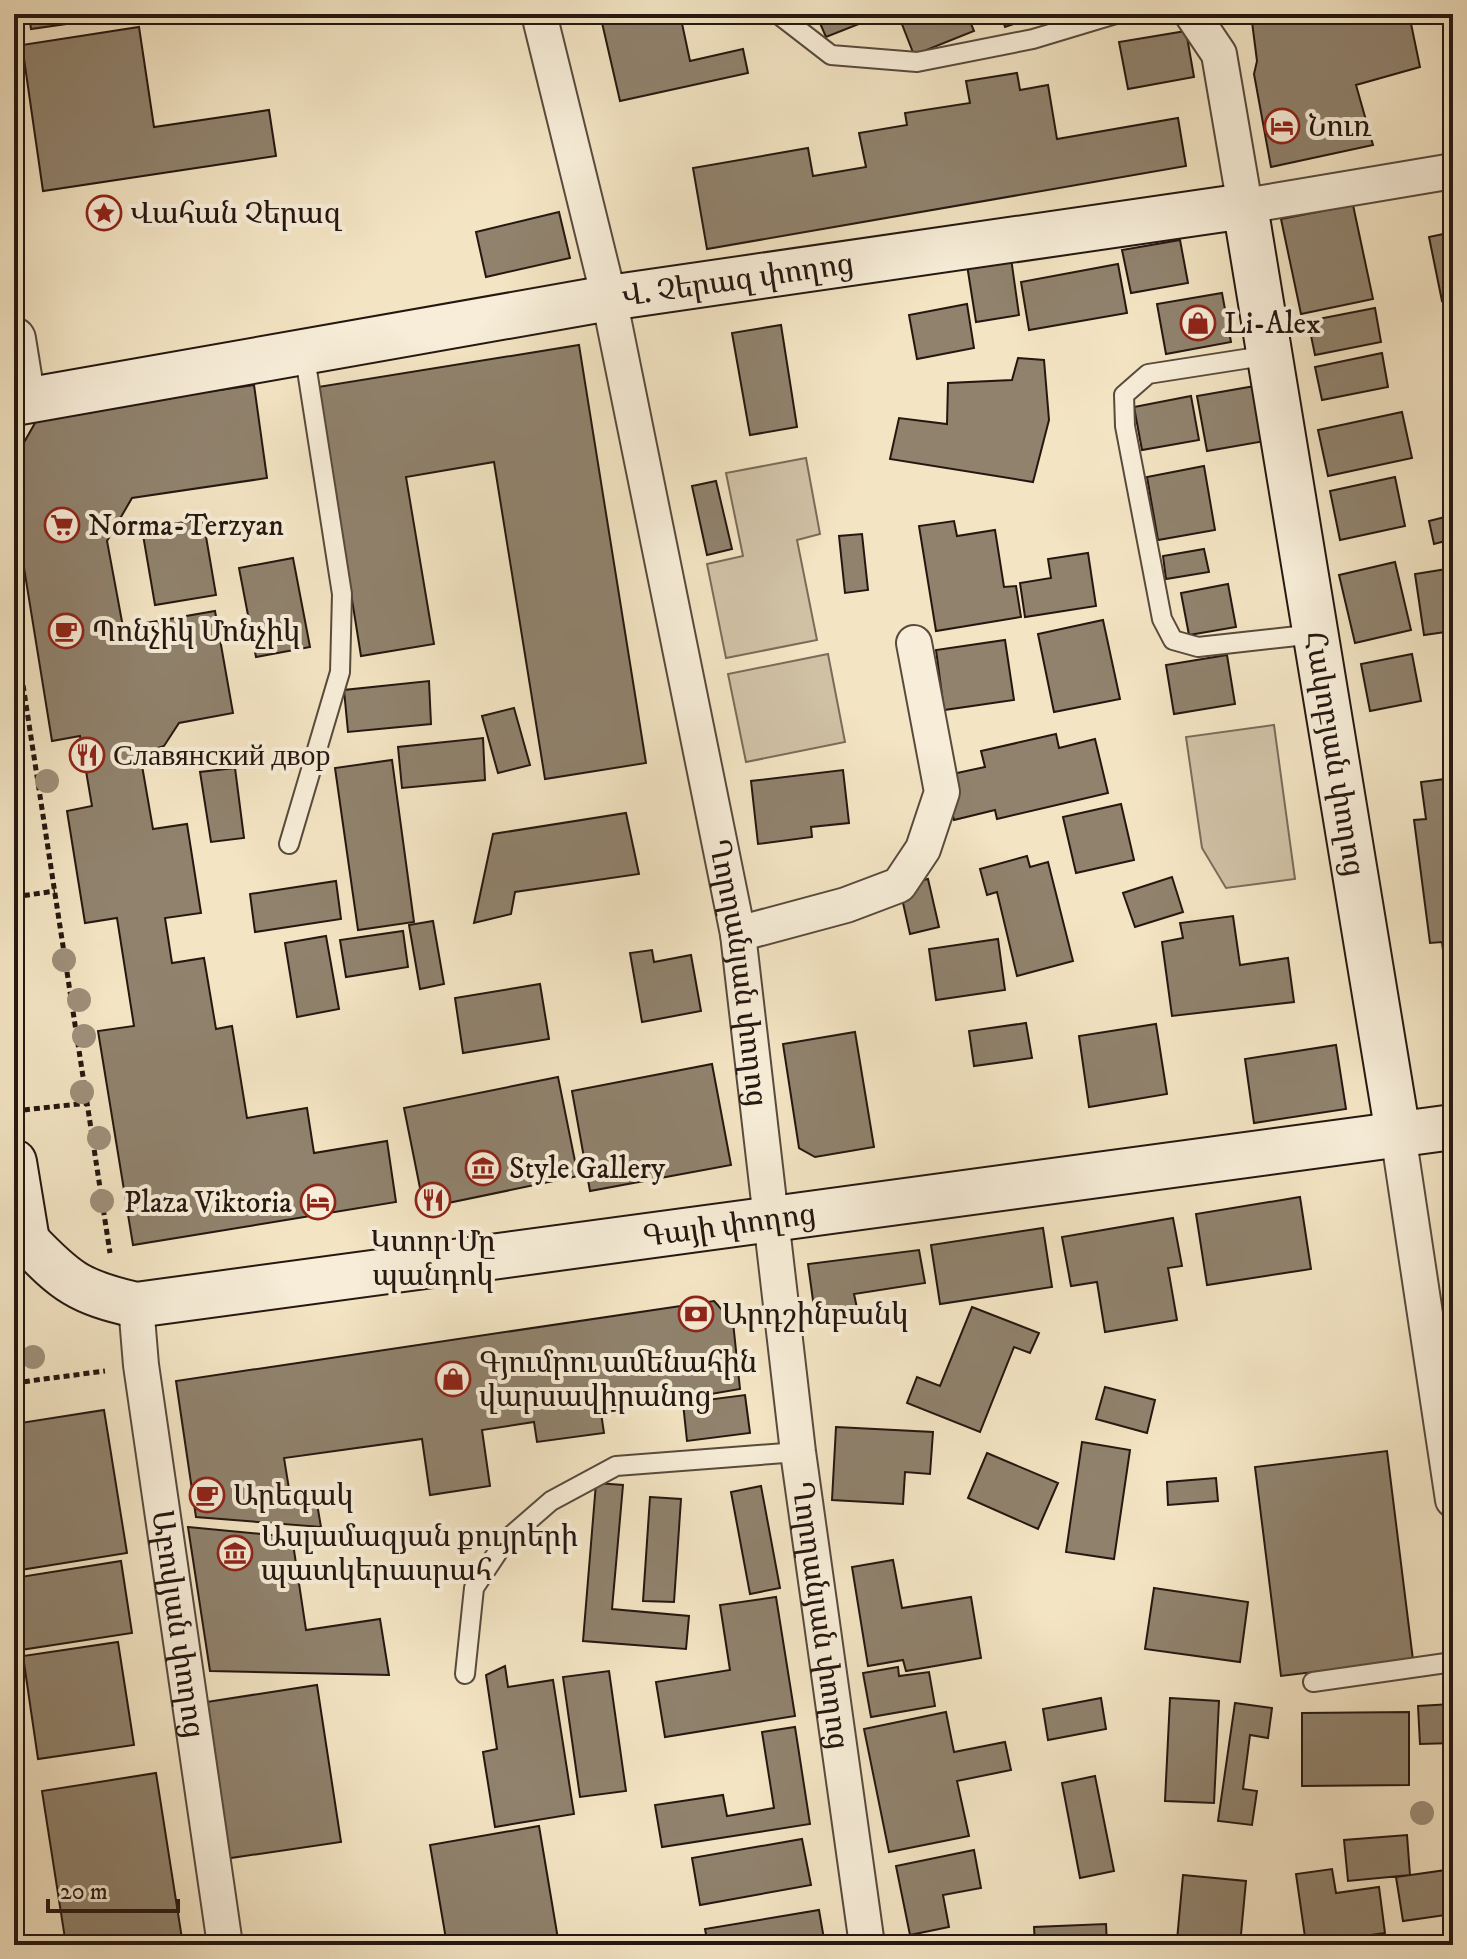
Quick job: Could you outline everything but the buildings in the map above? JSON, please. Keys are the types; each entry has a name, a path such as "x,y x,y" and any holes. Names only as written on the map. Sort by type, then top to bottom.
{"main road":[{"name":"Վ. Չերազ փողոց","path":"19,402 609,298 1245,206"},
{"name":"Հակոբյան փողոց","path":"1245,206 1398,1134"},
{"name":"Գայի փողոց","path":"21,1242 62,1278 93,1295 126,1303 1453,1127"},
{"path":"14,1162 21,1242"}],"street":[{"name":"Ղորղանյան փողոց","path":"539,14 609,298 738,934 798,1452 867,1945"},
{"name":"Հակոբյան փողոց","path":"1192,14 1219,54 1245,206"},
{"name":"Վ. Չերազ փողոց","path":"1245,206 1453,171"},
{"path":"14,339 19,402"},
{"path":"738,934 846,905 899,885 923,849 942,792 914,643"},
{"name":"Հակոբյան փողոց","path":"1398,1134 1453,1500"},
{"name":"Աբովյան փողոց","path":"126,1303 141,1365 225,1945"}],"lane":[{"path":"778,14 831,55 917,62 1033,39 1116,14"},
{"path":"289,844 340,672 342,594 304,351"},
{"path":"1270,355 1148,374 1124,395 1125,426 1162,619 1173,640 1198,647 1315,634"},
{"path":"465,1674 474,1588 505,1541 551,1501 616,1466 798,1452"},
{"path":"1313,1682 1453,1662"}],"path":[{"path":"14,626 88,1103 126,1303"},
{"path":"14,897 55,891"},
{"path":"14,1111 88,1103"},
{"path":"14,1383 141,1365"}],"shaded area":[{"path":"806,458 820,534 797,540 817,640 726,658 707,564 743,556 726,473"},
{"path":"828,654 845,742 746,762 728,674"},
{"path":"1274,725 1295,879 1226,888 1202,848 1186,737"}],"place":[{"name":"Նուռ","path":"1282,126"},
{"name":"Վահան Չերազ","path":"104,213"},
{"name":"Li-Alex","path":"1198,323"},
{"name":"Norma-Terzyan","path":"62,525"},
{"name":"Պոնչիկ Մոնչիկ","path":"66,631"},
{"name":"Славянский двор","path":"87,755"},
{"name":"Style Gallery","path":"483,1168"},
{"name":"Կտոր Մը պանդոկ","path":"433,1200"},
{"name":"Plaza Viktoria","path":"318,1202"},
{"name":"Արդշինբանկ","path":"696,1314"},
{"name":"Գյումրու ամենահին վարսավիրանոց","path":"453,1379"},
{"name":"Արեգակ","path":"207,1495"},
{"name":"Ասլամազյան քույրերի պատկերասրահ","path":"235,1553"}]}
